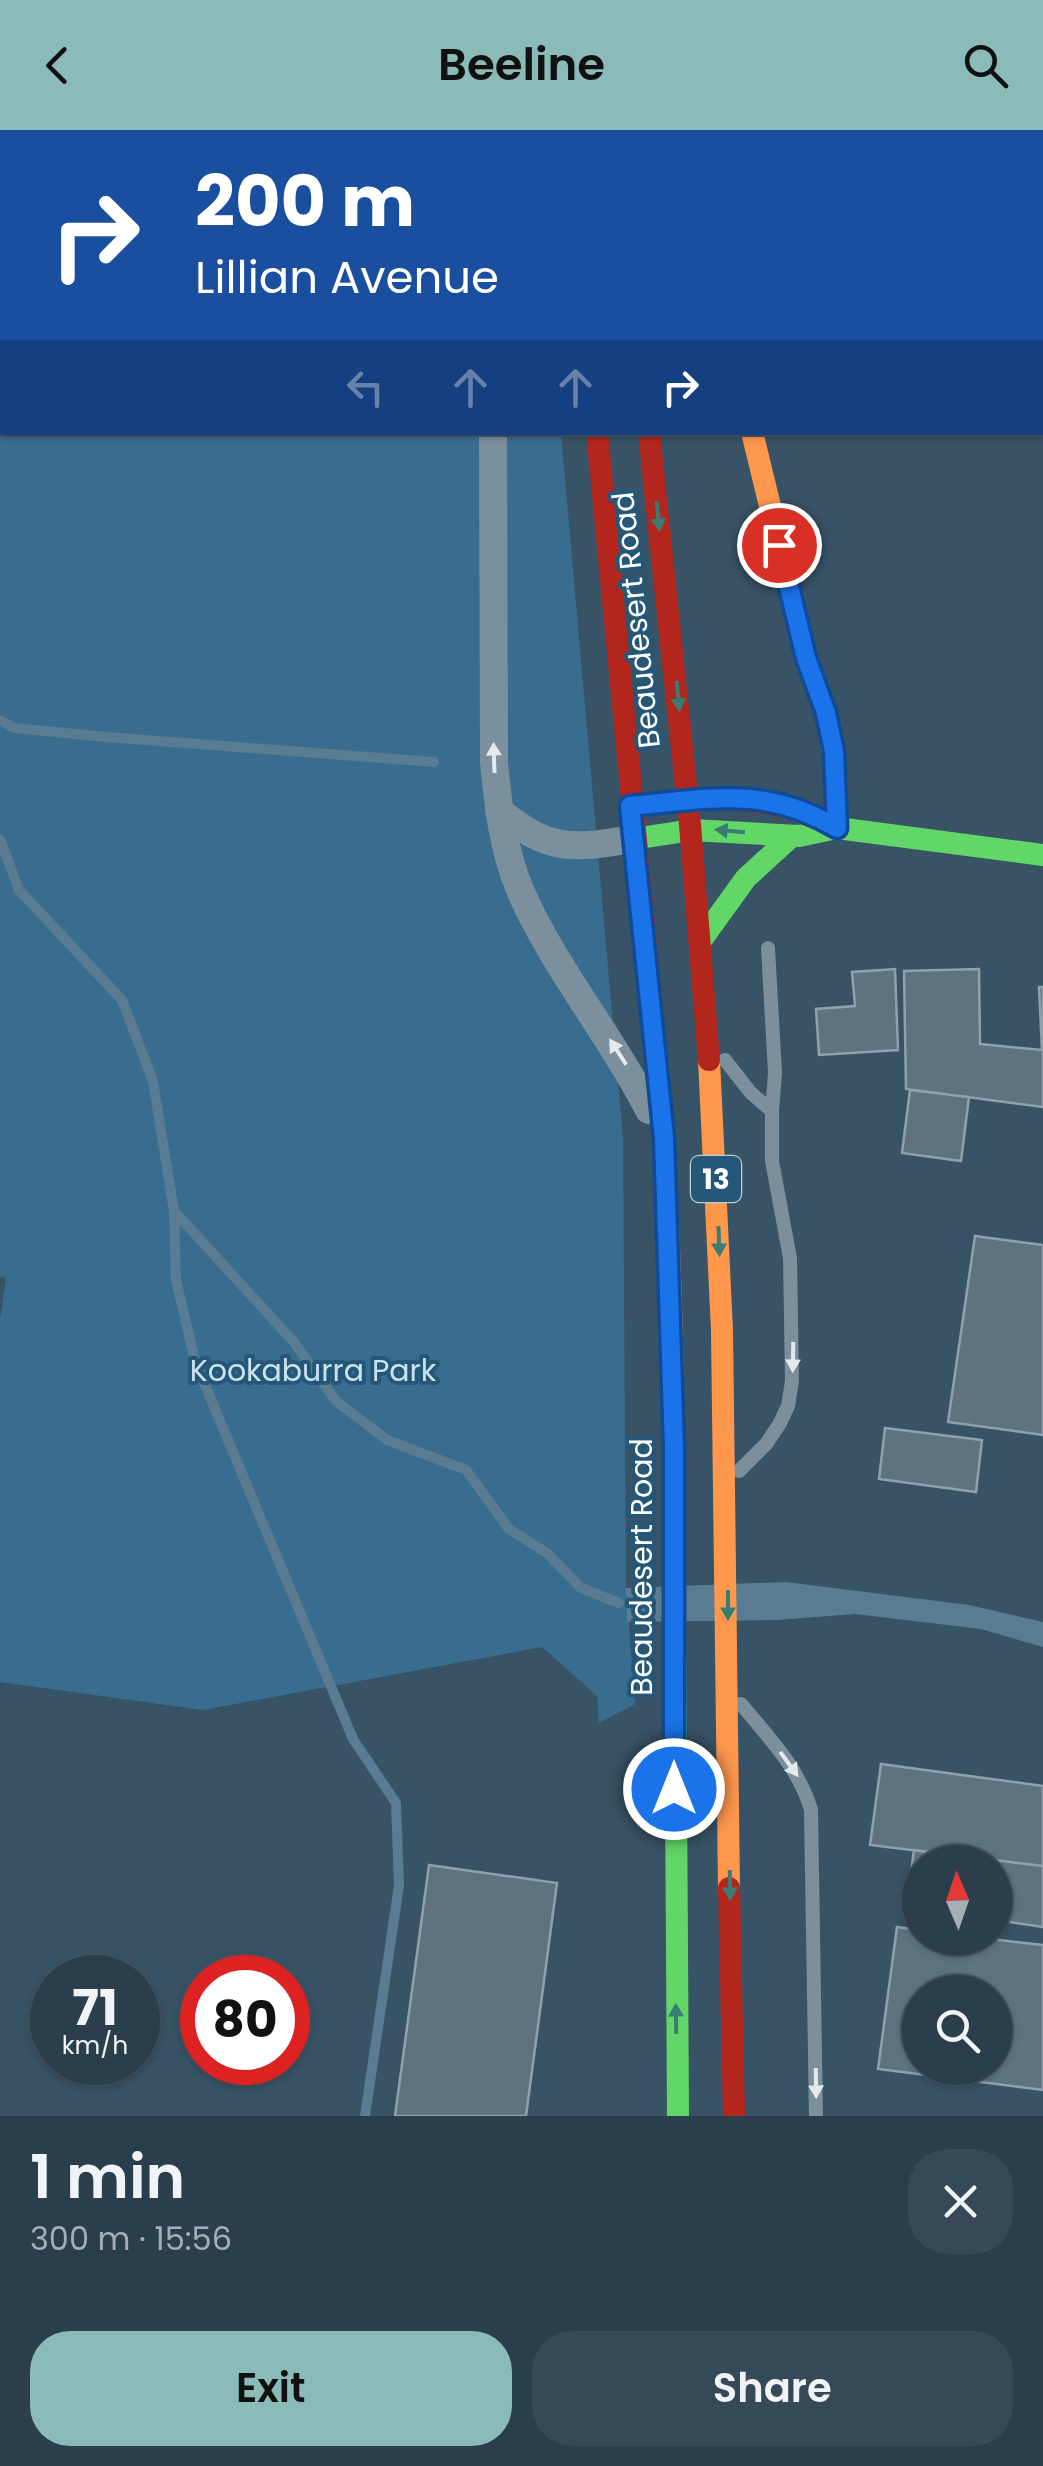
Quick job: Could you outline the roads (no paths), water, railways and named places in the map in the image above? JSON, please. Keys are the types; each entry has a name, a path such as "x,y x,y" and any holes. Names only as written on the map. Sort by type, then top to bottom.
{"main road":[{"name":"Beaudesert Road","path":"597,435 664,1138 674,1448 678,2116"},
{"name":"Beaudesert Road","path":"649,435 692,830 709,1040 728,1529 734,2116"},
{"path":"753,435 806,658 826,713 836,770 837,828"},
{"path":"630,806 732,796 806,809 837,828"},
{"path":"634,839 692,830 792,836 837,828 1043,855"},
{"path":"702,939 746,878 792,836"}],"street":[{"name":"Beaudesert Road","path":"493,435 494,762 498,811 520,890 624,1061 664,1138"},
{"path":"498,811 543,841 584,847 634,839"}],"lane":[{"path":"726,1484 767,1443 780,1423 788,1406 792,1380 790,1258 772,1161 775,1073 768,948"},
{"path":"709,1040 752,1093 772,1111"},
{"path":"728,1685 790,1763 804,1785 812,1810 816,2116"}],"waterway":[{"path":"0,720 14,728 106,737 434,762"},
{"path":"0,839 19,890 122,1000 153,1081 174,1211 293,1341 336,1401 387,1440 466,1470 509,1529 547,1553 581,1588 619,1603"},
{"path":"174,1211 176,1280 195,1361 353,1739 396,1803 399,1885 365,2116"}],"park label":[{"name":"Kookaburra Park","path":"313,1370"}]}
